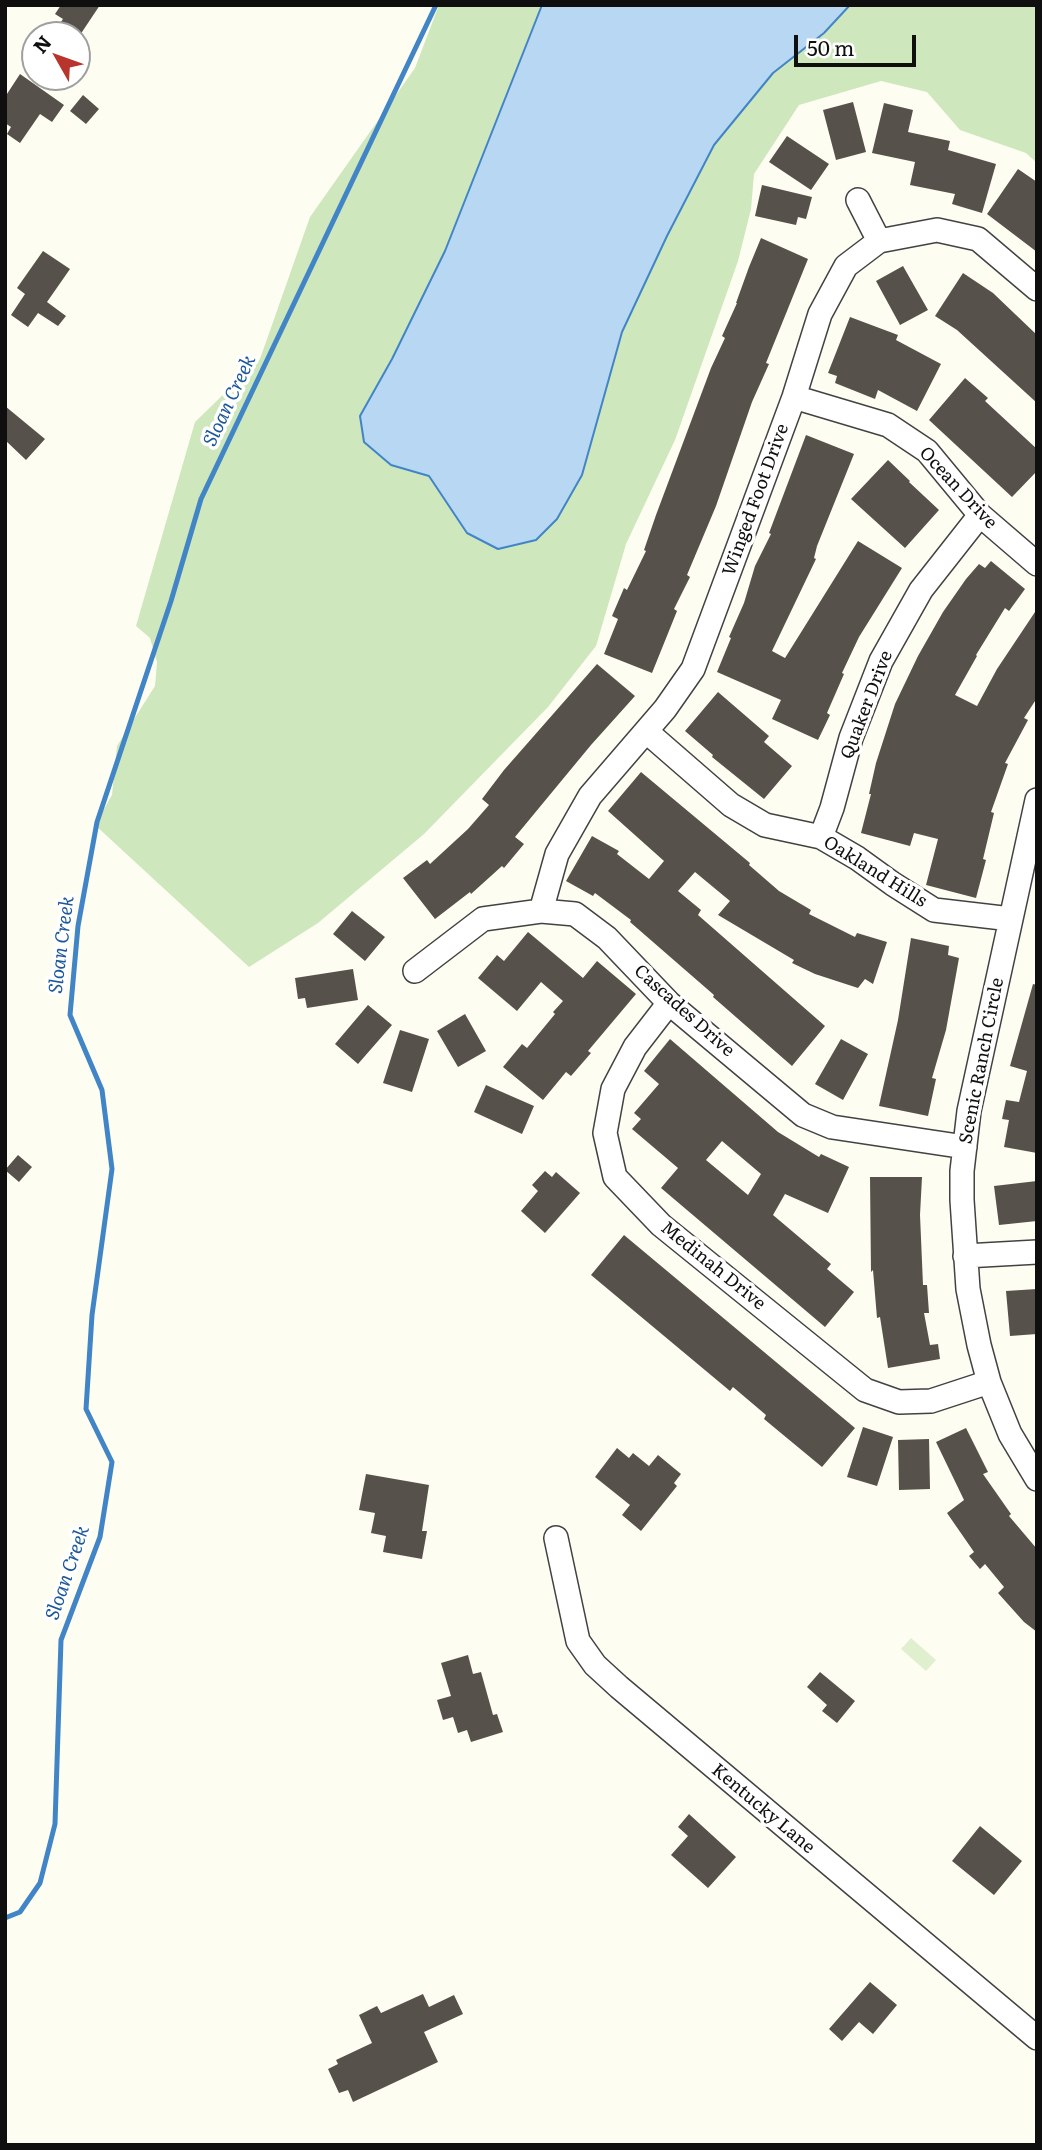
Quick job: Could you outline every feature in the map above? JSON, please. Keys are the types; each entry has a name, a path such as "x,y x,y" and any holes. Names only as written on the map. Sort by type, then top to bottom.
{"street":[{"path":"858,200 879,241"},
{"name":"Winged Foot Drive","path":"541,911 557,854 590,796 665,709 693,669 794,397 820,314 846,266 879,241 937,230 978,239 1037,289"},
{"name":"Ocean Drive","path":"794,397 888,425 927,451 980,515 1037,564"},
{"name":"Quaker Drive","path":"821,837 832,808 851,738 881,660 922,590 980,515"},
{"name":"Oakland Hills","path":"646,732 731,805 765,825 821,837 934,910 1011,919"},
{"name":"Scenic Ranch Circle","path":"1037,800 969,1111 962,1200 972,1320 989,1382 1010,1434 1037,1479"},
{"name":"Cascades Drive","path":"415,971 483,919 541,911 575,914 607,938 669,1003 803,1115 832,1126 965,1147"},
{"name":"Medinah Drive","path":"669,1003 635,1047 613,1089 605,1133 615,1177 661,1225 865,1390 899,1402 931,1401 989,1382"},
{"path":"965,1256 1037,1252"},
{"name":"Kentucky Lane","path":"556,1538 578,1641 595,1665 1037,2038"}],"green space":[{"path":"439,5 1037,5 1037,163 1026,153 960,130 927,92 881,81 799,105 754,174 751,209 738,261 675,440 626,544 596,646 548,707 424,834 318,923 249,967 95,825 112,795 117,746 155,686 157,662 150,638 136,626 195,422 260,359 310,217 415,68"},
{"path":"911,1638 936,1660 926,1671 901,1649"}],"water":[{"path":"542,5 850,5 824,33 773,73 714,145 622,332 582,475 557,519 536,540 498,549 467,533 429,476 391,465 364,442 360,416 392,359 445,251"}],"building":[{"path":"61,5 100,5 89,21 62,21 63,19 55,14"},
{"path":"20,74 21,91 44,91 64,105 52,122 40,114 20,143 7,134 11,127 5,123 5,97"},
{"path":"83,95 99,109 86,124 70,111"},
{"path":"853,102 866,152 836,160 823,110"},
{"path":"884,103 913,110 908,132 950,141 948,150 996,164 982,213 952,204 955,194 910,185 915,162 872,153"},
{"path":"787,136 829,164 811,190 769,162"},
{"path":"1018,169 1037,182 1037,252 987,214"},
{"path":"762,185 812,197 806,219 798,217 796,225 755,216"},
{"path":"761,238 808,259 766,363 769,364 752,402 716,506 687,575 690,577 674,609 677,611 652,673 604,654 618,619 612,616 624,588 627,590 646,551 644,550 656,515"},
{"path":"43,251 70,269 47,302 66,316 58,326 38,313 28,327 11,315 25,294 17,288"},
{"path":"903,266 928,310 900,325 876,281"},
{"path":"963,273 993,293 1037,335 1037,403 957,330 935,316"},
{"path":"850,317 898,335 896,340 941,364 917,411 878,390 875,399 835,383 837,376 828,373"},
{"path":"965,378 988,398 985,401 1037,449 1037,471 1012,497 929,420"},
{"path":"5,406 45,439 26,460 5,440"},
{"path":"806,435 854,454 817,546 816,559 772,651 785,658 858,541 902,568 859,637 842,673 844,674 827,713 830,715 818,740 772,719 781,700 717,672"},
{"path":"888,460 939,510 905,548 851,499"},
{"path":"991,561 1025,589 1009,611 1005,608 955,695 977,706 997,669 1037,609 1037,698 1024,718 1028,720 1005,763 1008,764 991,812 994,813 983,859 986,860 976,898 926,885 938,839 914,833 910,846 861,833 876,763 895,704 943,612 979,564 985,568"},
{"path":"597,664 635,696 515,837 524,844 504,868 502,866 471,894 470,892 435,919 403,878 427,860 430,864 468,829 489,805 482,799 504,770"},
{"path":"718,692 769,736 764,742 792,766 764,799 685,731"},
{"path":"641,772 750,863 749,865 779,891 811,910 809,914 855,937 857,933 887,942 873,984 865,979 858,988 815,974 792,963 794,960 718,915 730,901 695,872 678,891 701,910 698,915 825,1026 792,1066 630,922 631,920 595,893 593,896 566,881 592,836 619,851 617,854 649,879 664,861 608,811"},
{"path":"352,911 385,937 365,961 333,934"},
{"path":"528,932 583,978 597,961 636,994 588,1051 591,1053 571,1076 566,1072 543,1100 503,1067 522,1044 527,1048 563,1001 541,982 517,1011 478,978 497,955 504,961"},
{"path":"911,938 949,946 948,955 959,958 946,1030 932,1078 936,1079 928,1116 879,1106 898,1020"},
{"path":"353,969 358,1000 307,1008 305,998 298,999 295,978"},
{"path":"1033,984 1037,985 1037,1153 1004,1147 1009,1120 1002,1119 1006,1100 1019,1102 1027,1071 1010,1066"},
{"path":"368,1005 392,1025 358,1064 335,1044"},
{"path":"465,1014 486,1051 458,1067 437,1031"},
{"path":"400,1030 429,1039 412,1092 383,1083"},
{"path":"670,1039 778,1132 819,1157 821,1154 849,1167 828,1213 785,1194 773,1215 831,1264 827,1269 854,1292 825,1327 661,1188 678,1168 632,1129 641,1119 634,1113 659,1084 644,1071","holes":["722,1141 761,1174 748,1195 706,1160"]},
{"path":"841,1039 868,1054 843,1100 815,1084"},
{"path":"486,1085 534,1106 522,1134 474,1112"},
{"path":"18,1155 32,1167 19,1182 5,1170"},
{"path":"545,1171 552,1177 556,1172 580,1193 545,1233 521,1211 538,1191 532,1185"},
{"path":"870,1177 922,1177 920,1215 923,1285 927,1285 929,1313 924,1313 930,1345 938,1344 940,1359 888,1368 880,1317 877,1318 873,1270 871,1272"},
{"path":"1037,1181 1037,1221 999,1225 994,1186"},
{"path":"624,1235 855,1428 822,1467 764,1419 766,1415 733,1387 730,1391 591,1275"},
{"path":"1037,1289 1037,1334 1010,1336 1006,1291"},
{"path":"863,1427 893,1437 877,1486 847,1477"},
{"path":"966,1428 988,1472 983,1474 1011,1514 1009,1516 1037,1549 1037,1632 1024,1622 998,1593 1004,1587 985,1564 980,1569 969,1556 974,1552 947,1513 964,1500 936,1442"},
{"path":"929,1439 930,1489 899,1490 898,1440"},
{"path":"617,1448 629,1458 633,1453 649,1466 658,1455 681,1474 674,1483 677,1486 641,1531 622,1515 630,1505 595,1477"},
{"path":"366,1474 429,1485 422,1531 427,1531 422,1559 383,1552 386,1536 371,1533 375,1513 359,1510"},
{"path":"468,1655 473,1674 481,1672 493,1715 497,1714 503,1732 471,1742 467,1730 458,1733 453,1717 443,1720 437,1700 451,1696 441,1663"},
{"path":"820,1672 855,1701 837,1723 822,1711 827,1705 807,1687"},
{"path":"689,1814 736,1857 708,1888 671,1855 688,1836 678,1827"},
{"path":"980,1826 1022,1861 994,1895 952,1861"},
{"path":"870,1982 897,2005 873,2034 859,2022 842,2041 829,2029"},
{"path":"423,1994 429,2007 454,1995 463,2014 424,2032 438,2062 353,2102 348,2090 339,2093 328,2069 338,2064 336,2060 372,2043 359,2015 377,2006 381,2013"}],"waterway":[{"name":"Sloan Creek","path":"5,1918 20,1912 40,1883 55,1824 61,1640 100,1537 112,1462 86,1409 92,1315 112,1169 102,1090 70,1015 78,926 97,822 171,601 201,499 436,5"}]}
